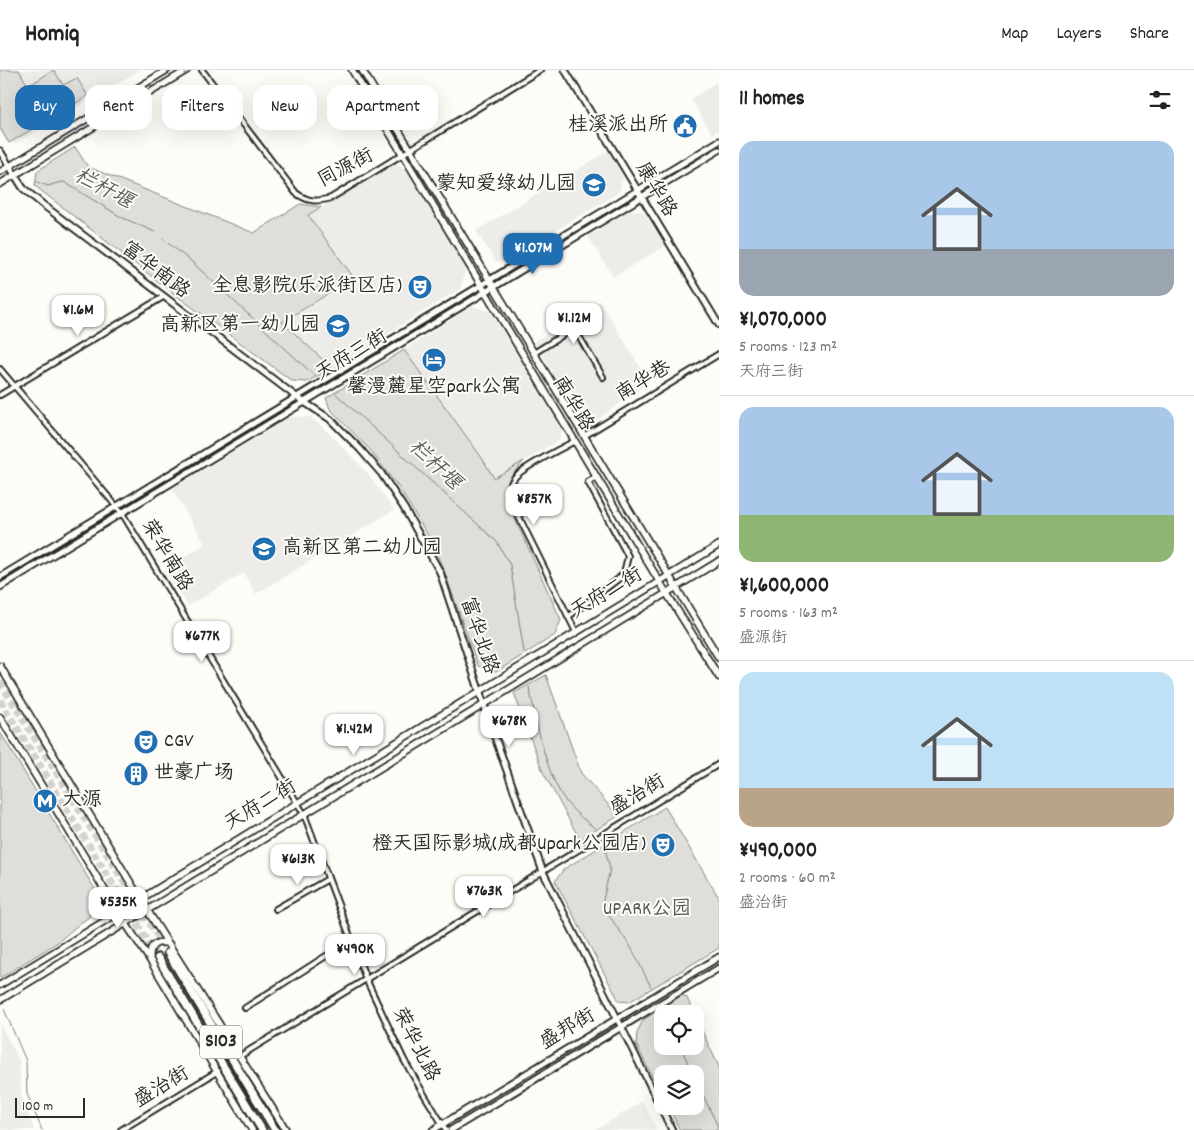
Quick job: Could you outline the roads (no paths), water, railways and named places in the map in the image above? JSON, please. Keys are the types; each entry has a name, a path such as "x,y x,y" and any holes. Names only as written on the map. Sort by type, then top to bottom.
{"highway":[{"name":"S103","path":"168,953 275,1130"},
{"name":"S103","path":"158,958 262,1130"}],"main road":[{"path":"0,172 167,70"},
{"path":"0,184 187,70"},
{"name":"南华路","path":"352,70 659,582 719,677"},
{"name":"南华路","path":"362,70 719,658"},
{"name":"天府二街","path":"0,985 719,545"},
{"name":"天府二街","path":"0,1000 719,561"},
{"path":"0,666 147,910 286,1130"},
{"path":"0,717 252,1130"},
{"path":"150,960 149,951 152,946 159,942 169,944"}],"street":[{"name":"同源街","path":"202,70 296,193 304,199 321,201 331,198 540,70"},
{"name":"康华路","path":"565,70 719,325"},
{"name":"天府三街","path":"0,577 719,142"},
{"name":"天府三街","path":"0,587 719,150"},
{"name":"富华南路","path":"0,151 23,188 42,204 305,402"},
{"path":"0,395 162,296"},
{"path":"534,354 574,328 603,377"},
{"name":"南华巷","path":"584,436 719,354"},
{"name":"荣华南路","path":"0,369 122,513 297,803"},
{"name":"富华北路","path":"305,402 330,419 381,473 404,508 440,572 543,872 672,1130"},
{"path":"575,441 519,473 512,482 509,493 512,503 576,632"},
{"path":"568,617 624,573 628,556 588,482 596,477"},
{"name":"盛治街","path":"240,1056 719,764"},
{"name":"荣华北路","path":"297,803 304,814 366,979 404,1060 446,1130"},
{"path":"276,909 328,879"},
{"path":"245,1008 326,956 354,947"},
{"name":"盛邦街","path":"433,1130 719,957"},
{"name":"盛邦街","path":"451,1130 719,968"},
{"name":"盛治街","path":"121,1130 218,1072"}],"waterway":[{"name":"栏杆堰","path":"37,182 48,186 64,182 121,217 155,232"},
{"name":"栏杆堰","path":"163,239 193,263 316,377"},
{"name":"栏杆堰","path":"335,393 497,542 510,565 524,652"},
{"name":"栏杆堰","path":"529,687 543,748 553,779 568,804 578,815 597,830"},
{"name":"栏杆堰","path":"604,844 610,869 603,900 606,911 632,949 651,987"},
{"path":"4,1009 26,1061 27,1094 42,1130"},
{"name":"栏杆堰","path":"684,1055 689,1065"},
{"name":"栏杆堰","path":"704,1097 719,1129"}],"tunnel":[{"path":"0,682 168,953"},
{"path":"0,700 158,958"}],"place":[{"name":"桂溪派出所","path":"685,126"},
{"name":"蒙知爱绿幼儿园","path":"594,185"},
{"name":"全息影院(乐派街区店)","path":"420,287"},
{"name":"高新区第一幼儿园","path":"338,326"},
{"name":"馨漫麓星空park公寓","path":"434,360"},
{"name":"高新区第二幼儿园","path":"264,549"},
{"name":"CGV","path":"146,742"},
{"name":"世豪广场","path":"136,774"},
{"name":"大源","path":"45,801"},
{"name":"橙天国际影城(成都Upark公园店)","path":"663,845"}],"park label":[{"name":"UPARK公园","path":"647,910"}]}
